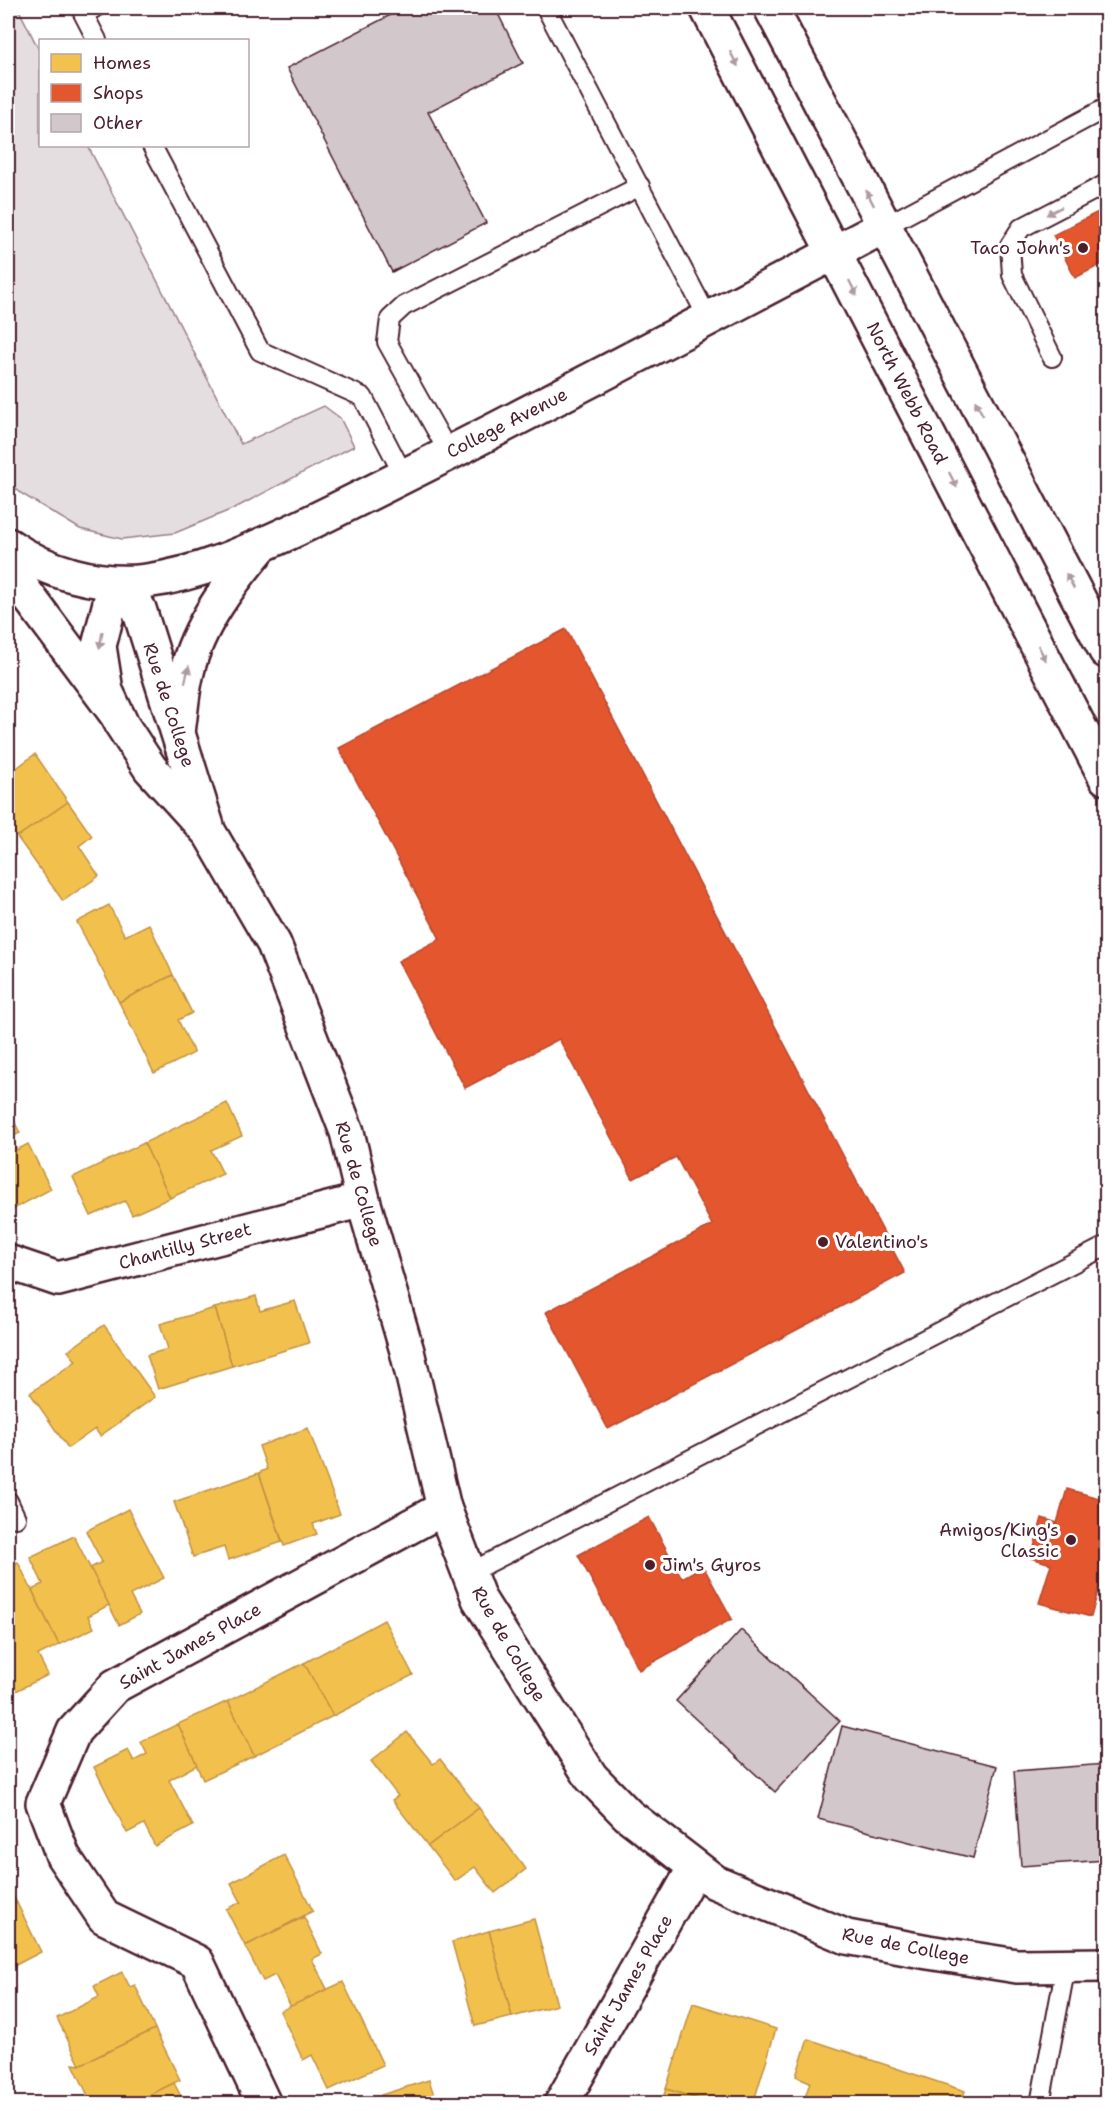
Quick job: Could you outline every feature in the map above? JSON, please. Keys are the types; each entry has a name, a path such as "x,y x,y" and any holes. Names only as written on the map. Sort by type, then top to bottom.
{"street":[{"name":"North Webb Road","path":"707,8 1107,778"},
{"path":"771,8 1107,651"},
{"name":"College Avenue","path":"115,583 145,581 185,574 261,546 404,476 885,226"},
{"path":"8,545 53,569 115,583"},
{"path":"178,732 187,671 207,619 261,546"},
{"path":"8,569 117,715"},
{"name":"Rue de College","path":"115,583 99,646 106,691 117,715 150,768 210,834 274,944 347,1132 363,1200 407,1351 444,1508 469,1574 479,1599 591,1777 628,1815 715,1882 847,1937 1017,1966 1107,1965"},
{"name":"Rue de College","path":"115,583 139,609 210,834"},
{"name":"Chantilly Street","path":"8,1262 58,1279 363,1200"},
{"name":"Saint James Place","path":"264,2103 196,1962 104,1917 63,1856 43,1803 74,1731 115,1686 444,1508"},
{"name":"Saint James Place","path":"561,2103 694,1867"}],"lane":[{"path":"95,8 83,13 96,39"},
{"path":"546,8 708,318"},
{"path":"885,226 1107,108"},
{"path":"153,147 260,351 363,397 404,476"},
{"path":"1052,357 1012,274 1010,245 1021,228 1107,184"},
{"path":"448,453 387,342 390,319 404,306 640,186"},
{"path":"469,1574 1107,1246"},
{"path":"8,1501 16,1518"},
{"path":"1040,2103 1066,1965"}],"shaded area":[{"path":"8,8 18,8 39,50 39,147 89,147 241,444 324,406 340,418 354,446 235,508 175,533 122,539 80,529 22,494 8,482"}],"building: Homes":[{"path":"35,754 68,802 17,837 8,823 8,761 14,770"},
{"path":"68,802 92,836 79,846 99,876 63,901 17,837"},
{"path":"109,905 125,936 149,924 173,975 119,1002 77,922"},
{"path":"173,975 192,1013 178,1020 194,1053 154,1073 119,1002"},
{"path":"227,1103 242,1136 211,1150 223,1174 170,1198 144,1143"},
{"path":"8,1109 20,1133 8,1139"},
{"path":"11,1138 17,1150 28,1144 51,1189 8,1212 8,1139"},
{"path":"144,1143 170,1198 132,1215 125,1201 91,1216 73,1177"},
{"path":"256,1296 260,1311 295,1301 309,1343 232,1366 215,1308"},
{"path":"215,1308 232,1366 158,1389 147,1355 168,1349 160,1324"},
{"path":"104,1325 155,1397 100,1436 95,1429 68,1448 30,1393 76,1361 68,1351"},
{"path":"308,1428 340,1514 313,1524 317,1534 284,1546 259,1473 267,1469 259,1446"},
{"path":"259,1473 282,1542 228,1560 224,1547 193,1557 174,1502"},
{"path":"128,1509 164,1578 130,1595 140,1614 119,1625 90,1568 102,1562 86,1531"},
{"path":"74,1536 109,1605 88,1616 94,1628 59,1645 32,1590 43,1584 30,1557"},
{"path":"18,1562 59,1645 38,1655 48,1675 14,1692 8,1679 8,1567"},
{"path":"384,1620 413,1675 333,1716 304,1663"},
{"path":"304,1663 333,1716 254,1756 228,1701"},
{"path":"228,1701 254,1756 203,1780 178,1724"},
{"path":"178,1724 197,1765 169,1780 193,1826 155,1846 144,1824 127,1833 94,1767 128,1750 134,1761 147,1754 141,1742"},
{"path":"407,1732 433,1764 440,1759 479,1808 428,1846 392,1800 398,1796 371,1761"},
{"path":"479,1808 526,1869 495,1893 475,1867 455,1881 428,1846"},
{"path":"284,1855 313,1911 245,1946 226,1909 241,1902 231,1883"},
{"path":"8,1886 17,1903 8,1908"},
{"path":"17,1903 41,1952 8,1969 8,1908"},
{"path":"304,1917 322,1954 312,1959 327,1989 291,2007 275,1975 263,1981 245,1946"},
{"path":"534,1919 557,2005 512,2017 489,1931"},
{"path":"489,1931 512,2017 475,2026 452,1942"},
{"path":"122,1972 130,1987 135,1985 155,2029 80,2065 57,2018 99,1997 94,1986"},
{"path":"343,1982 383,2065 329,2090 312,2055 303,2060 280,2011"},
{"path":"693,2003 776,2029 753,2104 714,2104 666,2089"},
{"path":"155,2029 180,2080 131,2104 92,2104 73,2064 80,2065"},
{"path":"808,2039 965,2091 961,2104 803,2104 810,2082 796,2076"},
{"path":"429,2080 437,2104 384,2104 381,2095"},
{"path":"174,2083 185,2104 131,2104"},
{"path":"666,2089 714,2104 661,2104"}],"building: Shops":[{"name":"Taco John's","path":"1106,208 1106,262 1075,278 1053,235"},
{"path":"566,629 905,1273 608,1429 546,1312 712,1225 676,1157 633,1179 559,1039 465,1088 398,961 440,939 339,748"},
{"name":"Amigos/King's Classic","path":"1067,1489 1106,1500 1106,1561 1091,1617 1039,1603 1051,1564 1031,1558 1042,1518 1057,1523"},
{"path":"649,1517 682,1578 703,1566 732,1619 639,1670 578,1555"}],"building: Other":[{"path":"404,8 495,8 523,63 428,112 486,223 392,272 287,68"},
{"path":"741,1630 840,1721 775,1792 676,1701"},
{"path":"842,1726 997,1766 973,1858 818,1819"},
{"path":"1106,1764 1106,1860 1021,1866 1014,1771"}],"place":[{"name":"Taco John's","path":"1083,248"},
{"name":"Valentino's","path":"823,1242"},
{"name":"Amigos/King's Classic","path":"1071,1540"},
{"name":"Jim's Gyros","path":"650,1565"}]}
